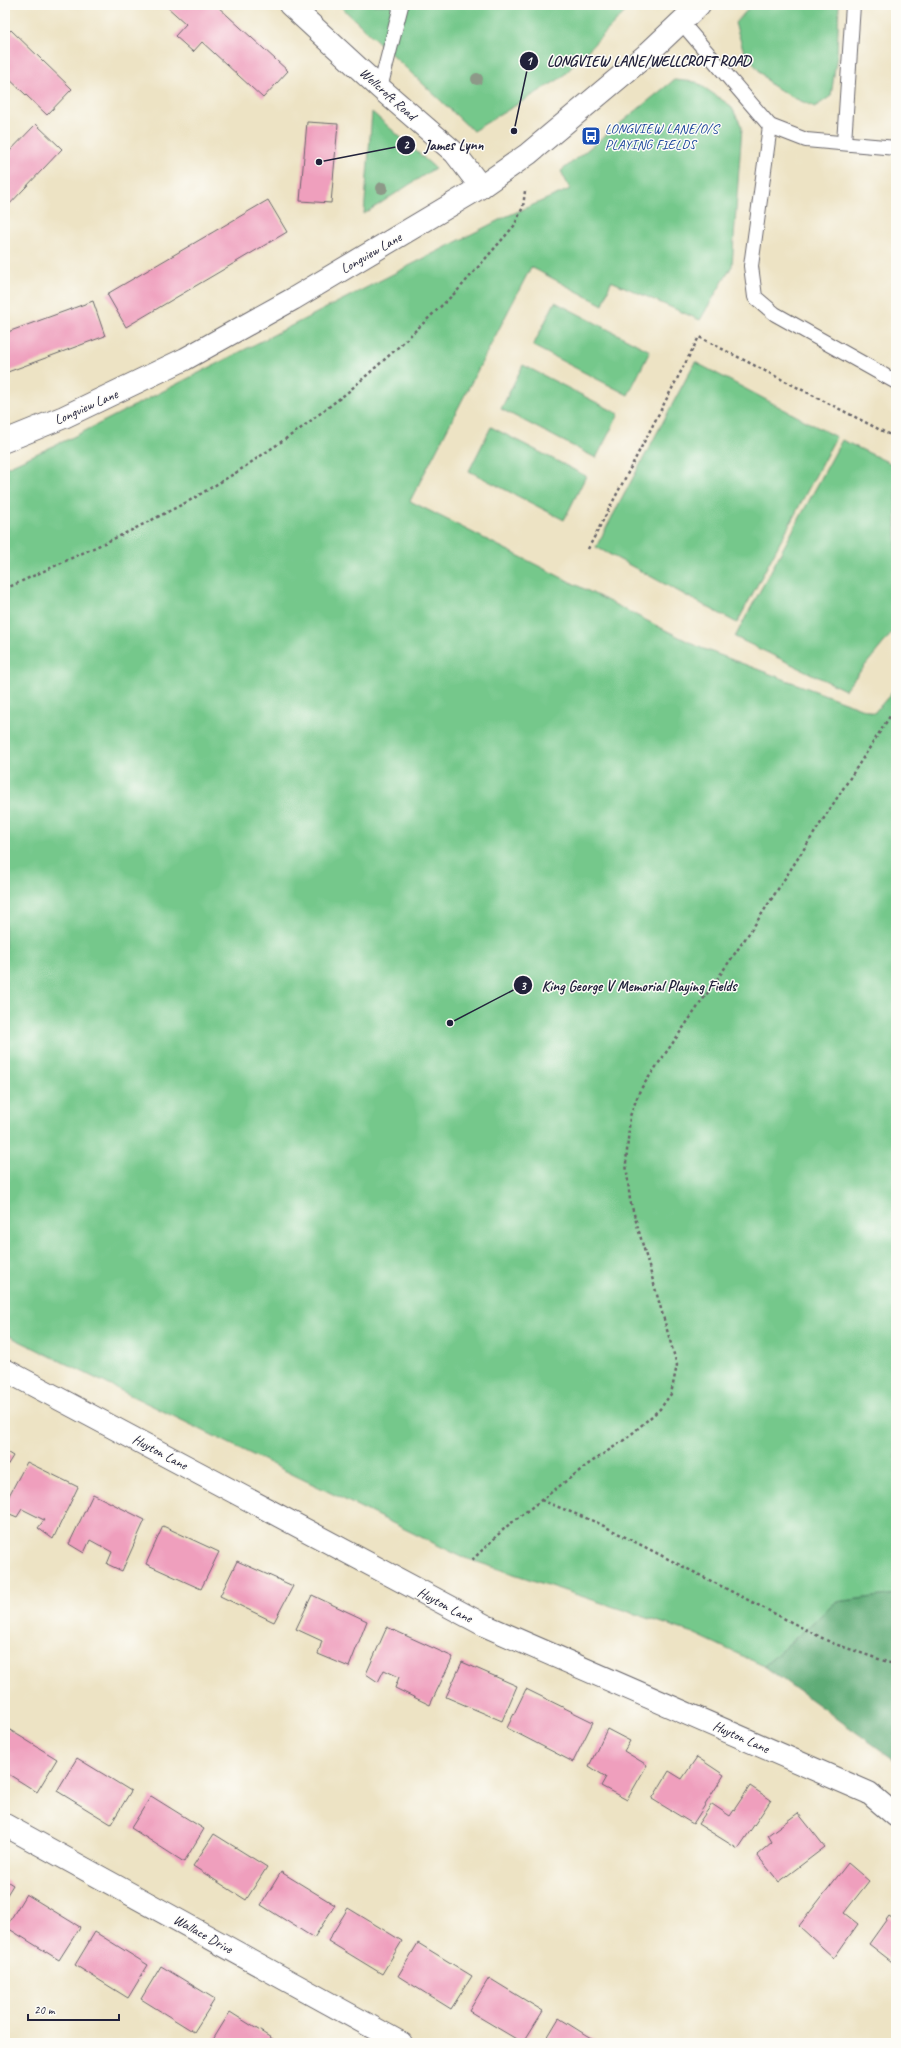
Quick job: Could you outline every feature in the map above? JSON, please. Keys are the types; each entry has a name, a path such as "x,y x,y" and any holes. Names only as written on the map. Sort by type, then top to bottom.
{"street":[{"name":"Wellcroft Road","path":"290,5 380,88 459,156 481,187"},
{"name":"Longview Lane","path":"5,441 64,418 185,359 299,295 481,187 528,154 682,23 699,5"},
{"name":"Huyton Lane","path":"5,1370 486,1626 868,1793 896,1816"},
{"name":"Wallace Drive","path":"5,1825 401,2043"}],"lane":[{"path":"380,88 402,6 398,5"},
{"path":"844,143 853,5"},
{"path":"682,23 770,126 806,140 896,148"},
{"path":"770,126 751,266 755,297 775,314 896,382"}],"path":[{"path":"5,589 128,532 189,501 237,472 300,429 348,392 393,352 458,290 514,226 523,207 528,154"},
{"path":"588,550 699,337 896,438"},
{"path":"472,1560 506,1527 540,1500 626,1438 660,1409 671,1394 677,1365 630,1200 626,1163 630,1116 640,1090 754,926 896,707"},
{"path":"540,1500 598,1523 832,1643 896,1665"}],"green space":[{"path":"339,5 632,5 561,78 473,131"},
{"path":"752,5 839,5 837,54 831,96 815,107 794,98 771,85 744,52 735,23"},
{"path":"674,80 696,82 731,106 742,127 732,266 700,320 611,281 603,305 531,267 410,501 701,648 874,713 896,688 896,1594 836,1602 764,1666 693,1633 462,1557 5,1334 5,468 71,438 505,217 570,189 561,171"},
{"path":"372,112 435,168 364,214"},
{"path":"555,302 650,351 628,395 533,346"},
{"path":"695,362 836,437 737,623 596,547"},
{"path":"523,365 619,414 596,458 501,409"},
{"path":"491,427 586,476 564,520 469,471"},
{"path":"842,440 896,466 896,628 845,690 735,637"},
{"path":"896,1594 896,1761 764,1666 836,1602"}],"building":[{"path":"165,5 216,5 288,71 263,98 202,42 193,52 175,36 186,24"},
{"path":"11,30 72,89 47,115 5,75 5,35"},
{"path":"307,122 338,124 331,203 300,201"},
{"path":"36,124 62,149 5,209 5,156"},
{"path":"268,200 287,232 126,327 107,294"},
{"path":"93,301 105,336 5,373 5,333"},
{"path":"5,1451 13,1456 5,1469"},
{"path":"27,1462 78,1487 53,1539 38,1528 44,1520 22,1509 17,1517 5,1512 5,1503"},
{"path":"93,1494 145,1520 122,1571 107,1564 112,1552 90,1540 84,1553 69,1544"},
{"path":"163,1526 219,1552 201,1589 146,1564"},
{"path":"237,1561 293,1586 274,1622 220,1596"},
{"path":"312,1595 367,1621 349,1667 318,1654 322,1641 296,1629"},
{"path":"387,1627 453,1657 430,1705 395,1688 399,1677 384,1670 378,1682 366,1674"},
{"path":"462,1662 517,1686 502,1721 446,1697"},
{"path":"526,1689 593,1722 573,1762 507,1728"},
{"path":"5,1727 57,1759 37,1792 5,1772"},
{"path":"607,1729 630,1741 624,1751 647,1765 627,1800 601,1786 606,1777 589,1766"},
{"path":"697,1757 724,1775 693,1824 652,1799 669,1771 682,1779"},
{"path":"77,1758 131,1791 111,1824 57,1791"},
{"path":"750,1786 771,1800 738,1849 698,1824 712,1804 730,1816"},
{"path":"151,1796 204,1829 184,1862 131,1828"},
{"path":"798,1813 825,1847 779,1882 757,1855 772,1842 768,1835"},
{"path":"214,1834 267,1867 246,1900 193,1866"},
{"path":"848,1863 869,1881 844,1913 858,1924 834,1958 799,1926"},
{"path":"281,1872 335,1905 314,1938 261,1905"},
{"path":"5,1880 13,1885 5,1898"},
{"path":"26,1894 80,1927 59,1960 6,1927"},
{"path":"348,1908 402,1941 382,1974 328,1941"},
{"path":"889,1916 896,1921 896,1965 869,1944"},
{"path":"95,1932 148,1965 128,1998 75,1965"},
{"path":"418,1943 472,1976 451,2009 398,1976"},
{"path":"161,1966 215,1999 194,2032 141,1999"},
{"path":"489,1978 543,2011 523,2043 469,2011"},
{"path":"230,2012 257,2029 279,2043 211,2043"},
{"path":"559,2018 586,2035 600,2043 544,2043"}],"place":[{"name":"LONGVIEW LANE/WELLCROFT ROAD","path":"514,131"},
{"name":"LONGVIEW LANE/O/S PLAYING FIELDS","path":"591,136"},
{"name":"James Lynn","path":"319,162"},
{"name":"King George V Memorial Playing Fields","path":"450,1023"}]}
